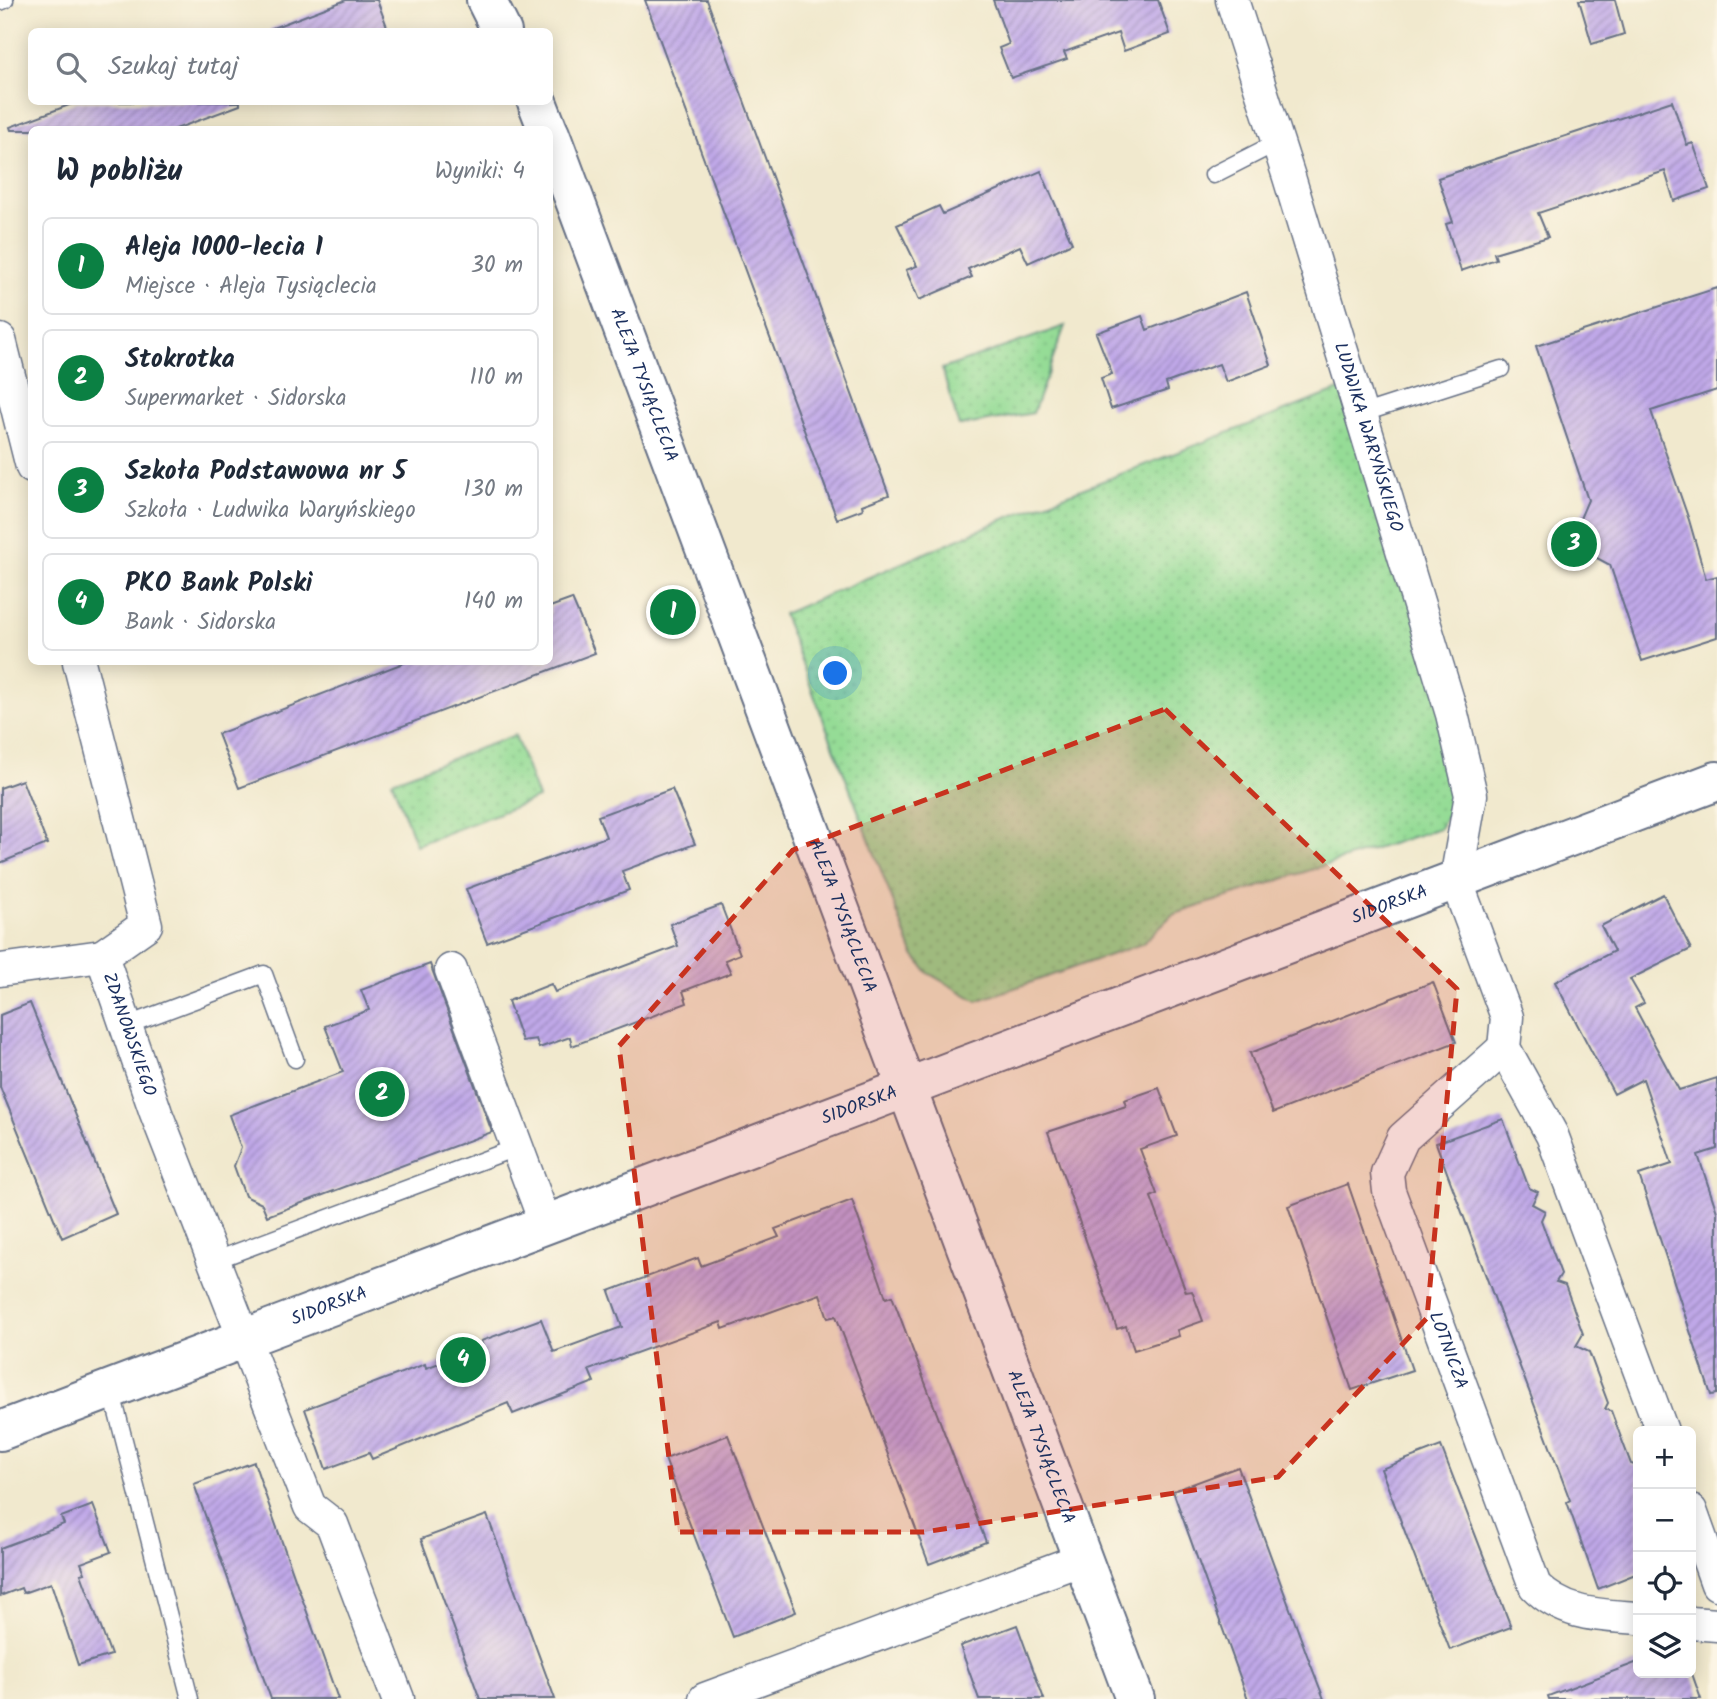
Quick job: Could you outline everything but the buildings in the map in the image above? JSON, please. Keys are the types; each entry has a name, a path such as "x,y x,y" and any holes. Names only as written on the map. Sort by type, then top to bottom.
{"street":[{"path":"486,0 500,28"},
{"path":"510,0 516,28"},
{"name":"LUDWIKA WARYŃSKIEGO","path":"1232,0 1278,142 1452,714 1471,794 1456,880"},
{"path":"538,105 546,126"},
{"name":"ALEJA TYSIĄCLECIA","path":"553,142 1135,1699"},
{"path":"0,340 28,451"},
{"name":"ZDANOWSKIEGO","path":"80,665 146,925 102,956 156,1114 216,1260 310,1507 332,1524 398,1699"},
{"name":"SIDORSKA","path":"0,1431 1717,781"},
{"path":"1456,880 1507,1017 1504,1048 1552,1135 1660,1426"},
{"path":"0,970 102,956"},
{"path":"451,970 547,1225"},
{"name":"LOTNICZA","path":"1504,1048 1403,1138 1387,1173 1390,1191 1535,1586 1558,1605 1578,1613 1633,1618"},
{"path":"1696,1525 1717,1584"},
{"path":"705,1699 1082,1559"},
{"path":"1696,1623 1717,1625"}],"lane":[{"path":"0,2 5,0"},
{"path":"1213,175 1278,142"},
{"path":"1361,414 1501,369"},
{"path":"125,1026 264,974 296,1059"},
{"path":"216,1260 518,1147"},
{"path":"111,1388 190,1699"}],"highlighted area":[{"path":"1165,709 1457,989 1427,1318 1278,1477 924,1532 678,1532 619,1046 793,850"}],"green space":[{"path":"1065,326 1033,413 959,426 942,369"},
{"path":"1352,385 1470,803 1451,808 1440,828 1172,915 1142,944 977,1001 928,973 913,954 783,614 1009,517"},
{"path":"515,735 538,798 416,845 392,781"}],"place":[{"name":"Szkoła Podstawowa nr 5","path":"1574,544"},
{"name":"Aleja 1000-lecia 1","path":"673,612"},
{"name":"Stokrotka","path":"382,1094"},
{"name":"PKO Bank Polski","path":"463,1360"}]}
